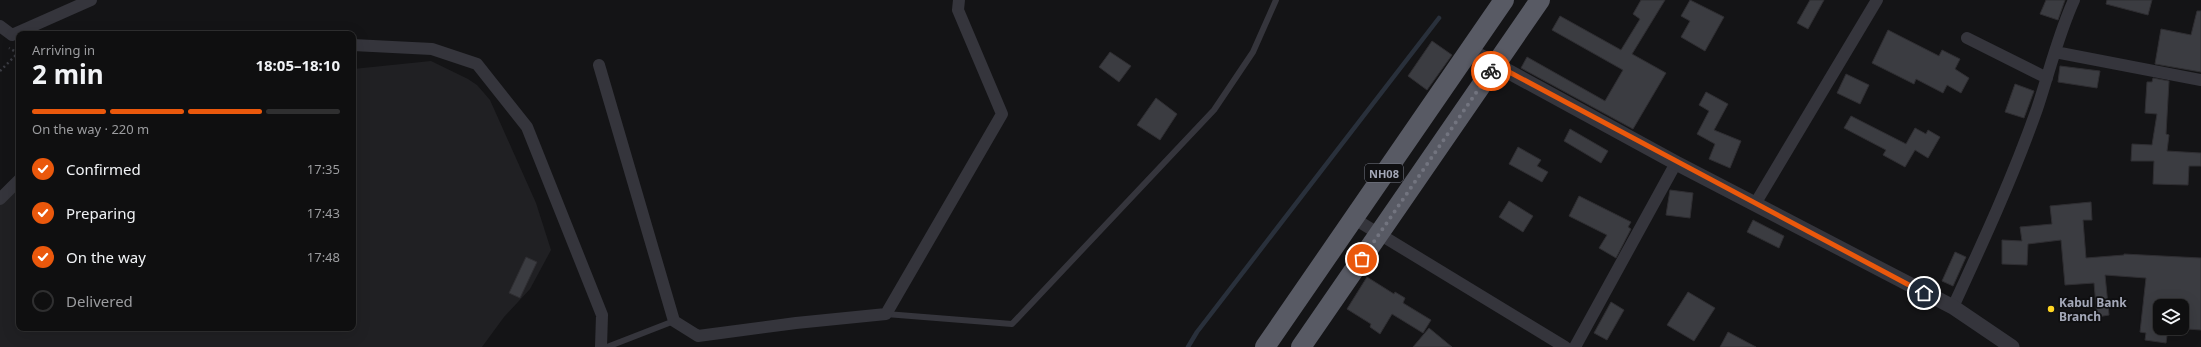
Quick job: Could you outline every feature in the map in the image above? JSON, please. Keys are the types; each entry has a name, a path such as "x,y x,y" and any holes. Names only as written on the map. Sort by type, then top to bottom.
{"highway":[{"name":"NH08","path":"1265,347 1504,0"},
{"name":"NH08","path":"1301,347 1540,0"}],"street":[{"path":"21,31 91,0"},
{"path":"599,65 674,321 698,336 796,323 886,314 1002,114 958,10 958,0"},
{"path":"1755,204 1877,0"},
{"path":"1953,307 2003,197 2037,110 2055,52 2074,0"},
{"path":"0,26 12,35 16,33"},
{"path":"1967,38 2047,78"},
{"path":"356,45 432,49 477,64 528,127 602,315 600,347"},
{"path":"1470,50 1676,163 1953,307 2012,347"},
{"path":"2055,52 2201,80"},
{"path":"1575,347 1676,163"},
{"path":"0,199 16,183"},
{"path":"1353,218 1565,347"}],"lane":[{"path":"886,314 1012,324 1214,110 1253,52 1276,0"},
{"path":"607,347 674,321"}],"path":[{"path":"0,71 16,56"}],"shaded area":[{"path":"431,61 468,79 477,85 490,100 536,203 551,250 530,289 504,317 482,347 0,347 0,201 16,184 16,331 356,331 356,69"}],"building":[{"path":"1641,0 1665,0 1632,54 1666,73 1633,129 1521,68 1527,57 1605,101 1623,70 1552,30 1560,16 1621,50 1640,19 1633,14"},
{"path":"1690,0 1724,17 1705,51 1681,37 1690,21 1681,16"},
{"path":"1810,0 1824,0 1808,29 1797,23"},
{"path":"2046,0 2065,0 2058,20 2040,14"},
{"path":"2107,0 2152,0 2148,15 2106,4"},
{"path":"2197,11 2201,11 2201,72 2155,64 2161,29 2191,35"},
{"path":"1888,30 1939,56 1942,50 1960,59 1955,69 1969,78 1961,93 1947,85 1943,93 1916,79 1914,84 1872,63"},
{"path":"1432,41 1452,55 1427,90 1408,76"},
{"path":"1110,52 1131,66 1119,82 1099,67"},
{"path":"2060,66 2100,71 2097,88 2058,82"},
{"path":"1846,74 1869,85 1860,104 1837,93"},
{"path":"2153,78 2169,81 2166,134 2169,135 2167,151 2201,153 2201,166 2189,166 2188,185 2153,184 2154,161 2131,161 2132,144 2152,145 2157,114 2145,113 2147,82 2152,82"},
{"path":"2015,84 2034,91 2024,118 2005,112"},
{"path":"1706,92 1728,104 1714,130 1741,141 1730,168 1709,159 1715,144 1697,134 1709,111 1699,105"},
{"path":"1156,98 1177,114 1160,140 1137,125"},
{"path":"1851,116 1906,144 1915,128 1926,134 1928,130 1940,137 1928,158 1915,150 1905,167 1883,155 1886,150 1844,128"},
{"path":"1570,129 1608,151 1601,163 1564,141"},
{"path":"1518,147 1541,160 1537,166 1548,172 1542,182 1509,164"},
{"path":"1670,190 1693,193 1690,218 1666,215"},
{"path":"1579,196 1631,222 1628,227 1631,229 1616,258 1599,248 1607,235 1569,216"},
{"path":"1509,201 1533,216 1523,232 1499,217"},
{"path":"2091,202 2092,220 2083,220 2086,258 2124,254 2201,258 2201,330 2189,329 2189,299 2153,299 2153,335 2167,335 2166,343 2145,340 2146,333 2140,332 2146,278 2105,275 2109,315 2097,317 2094,283 2065,285 2061,240 2028,244 2027,265 2002,264 2002,240 2022,241 2020,227 2052,224 2050,206"},
{"path":"1753,220 1784,236 1779,248 1747,232"},
{"path":"1955,252 1966,257 1953,286 1942,281"},
{"path":"526,257 537,262 520,298 509,293"},
{"path":"1367,277 1394,294 1395,292 1405,298 1403,303 1431,320 1423,333 1392,314 1380,334 1370,327 1371,324 1347,309"},
{"path":"1688,292 1715,308 1694,341 1667,325"},
{"path":"1611,302 1624,310 1607,340 1594,333"},
{"path":"1429,328 1452,347 1413,347"},
{"path":"1728,332 1756,347 1720,347"}],"waterway":[{"path":"1188,347 1197,332 1439,18"}],"way so far":[{"path":"1362,259 1491,71"}],"place":[{"name":"Kabul Bank Branch","path":"2051,309"}],"route":[{"path":"1491,71 1496,65 1676,163 1924,293"}]}
